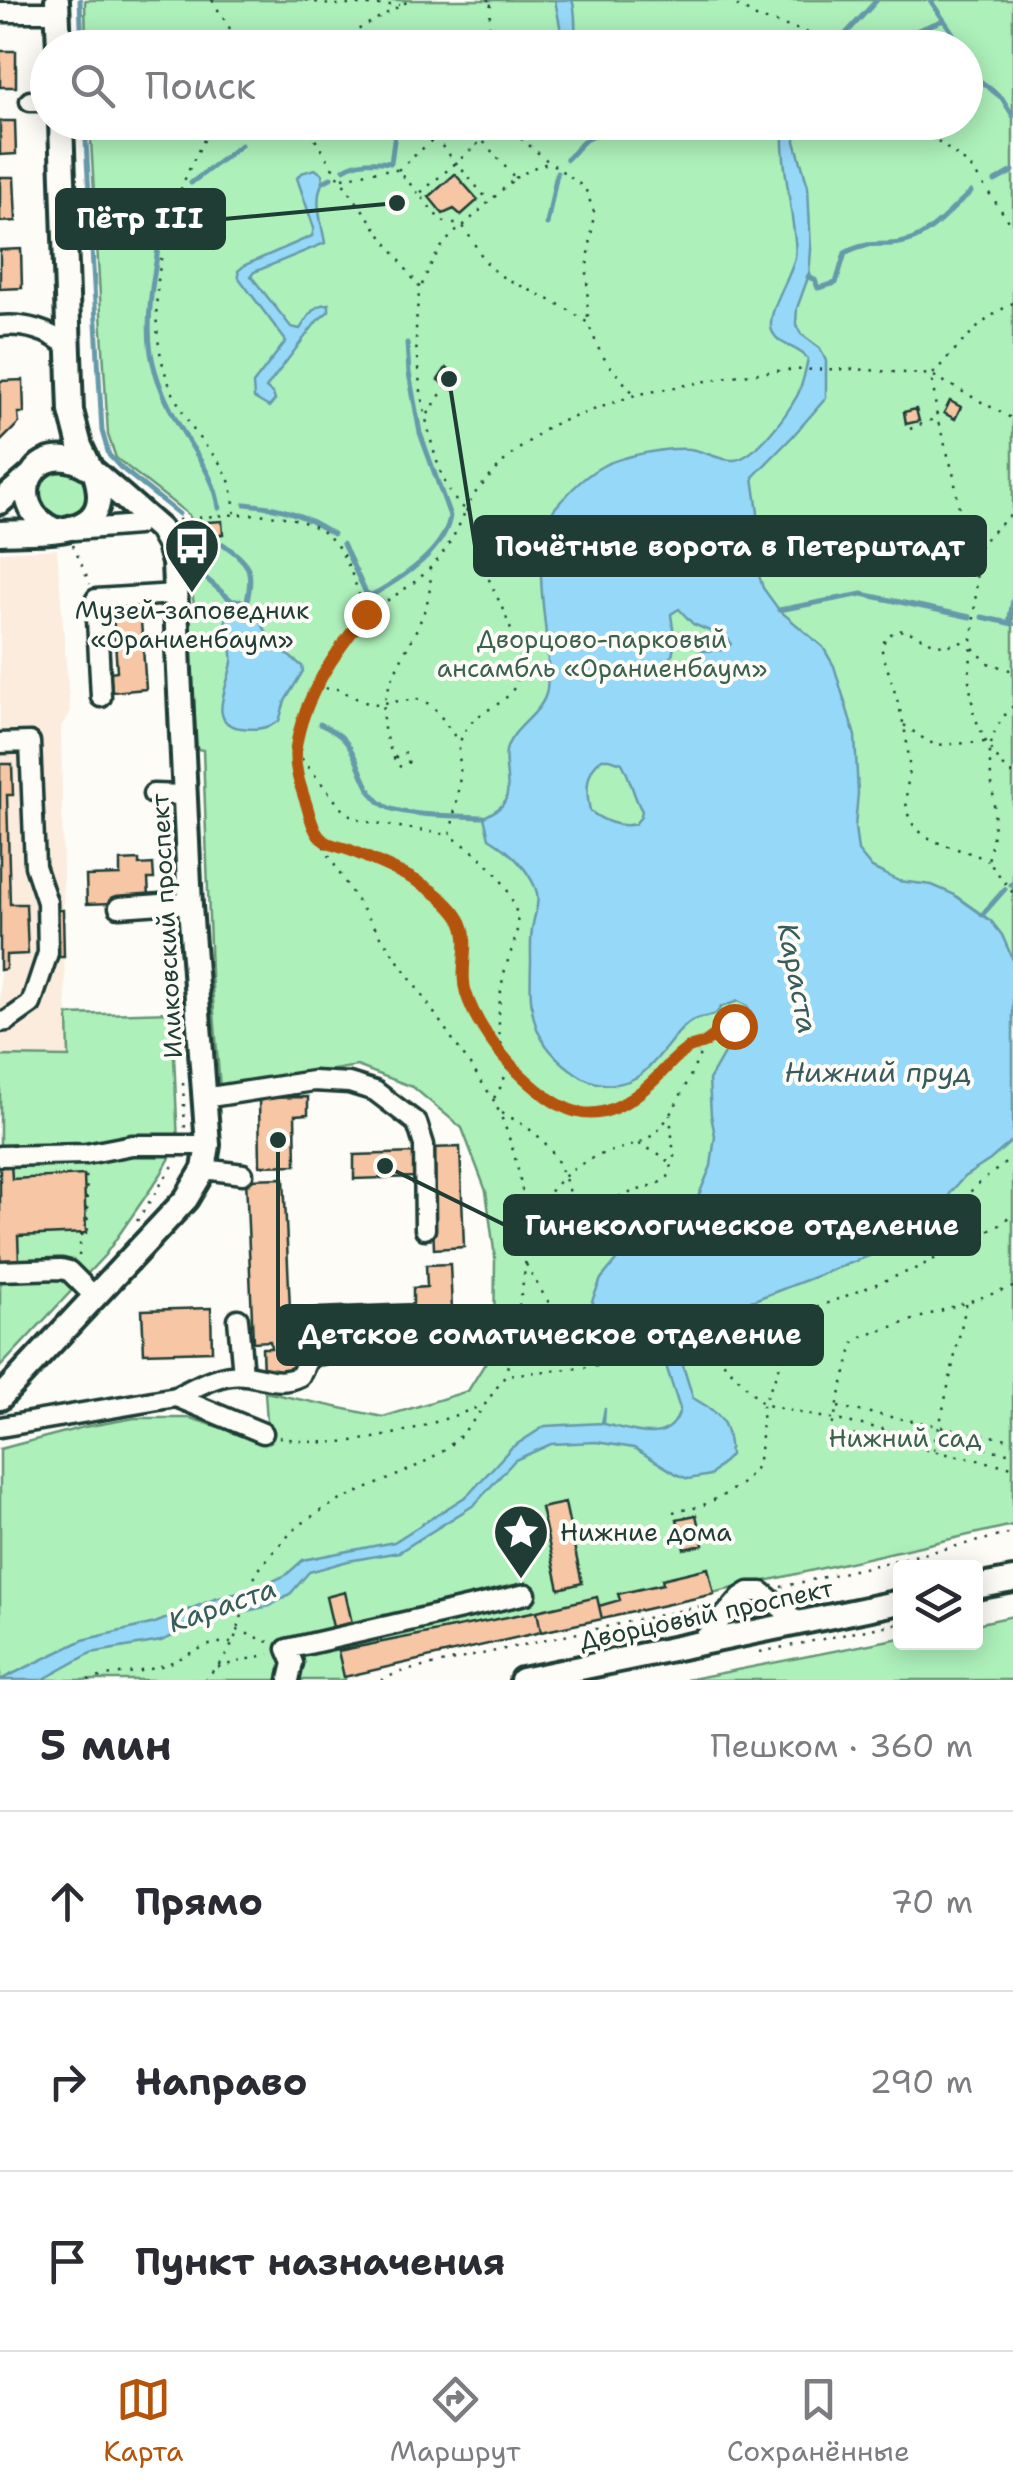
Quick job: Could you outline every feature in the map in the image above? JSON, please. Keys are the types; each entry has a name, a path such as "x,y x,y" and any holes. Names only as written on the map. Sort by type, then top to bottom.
{"main road":[{"name":"Иликовский проспект","path":"0,1398 186,1199 204,1169 196,1144 204,1098 190,906 174,563 160,529 93,472 70,411 62,140"},
{"name":"Иликовский проспект","path":"0,502 63,442 70,411"},
{"path":"0,533 65,534 93,516 98,508 99,487 93,472 75,458 59,457 46,461 32,474 26,491 34,516 43,525 65,534"},
{"path":"983,1586 1013,1580"},
{"name":"Дворцовый проспект","path":"522,1680 893,1603"}],"street":[{"path":"0,12 57,6"},
{"path":"0,326 34,329 59,338 68,346"},
{"path":"65,534 137,525"},
{"path":"101,697 96,599 175,594"},
{"path":"0,743 30,742 35,866 47,902 48,953 30,1004 7,1022 0,1022"},
{"path":"154,794 185,795"},
{"path":"119,907 175,903 190,906"},
{"path":"204,1098 313,1082 348,1083 375,1091 417,1123 424,1144 425,1228"},
{"path":"0,1156 86,1154 132,1144 196,1144"},
{"path":"204,1169 243,1174"},
{"path":"0,1271 61,1268 69,1271 94,1297"},
{"path":"238,1319 242,1374"},
{"path":"0,1427 176,1397 212,1379 242,1374 264,1380 293,1380 300,1376 312,1355 360,1349"},
{"path":"176,1397 263,1433"},
{"path":"700,1643 750,1592 799,1623"},
{"path":"289,1680 292,1663 287,1649 526,1594"}],"path":[{"path":"212,0 231,30"},
{"path":"305,0 402,5"},
{"path":"358,30 410,0"},
{"path":"489,30 492,0"},
{"path":"728,0 756,17 800,30"},
{"path":"204,140 167,235 157,298 157,339 163,370 177,400 230,481 235,516"},
{"path":"317,140 420,288"},
{"path":"340,178 398,170 432,140"},
{"path":"436,140 489,202"},
{"path":"420,194 482,140 515,178"},
{"path":"523,140 584,188 594,212 587,271 588,323 609,366 636,395"},
{"path":"936,140 970,166 1013,227"},
{"path":"450,836 460,770 459,743 468,723 513,690 519,674 518,658 466,509 457,505 442,478 426,416 417,356 416,313 420,288 445,239 515,178 540,165 551,164"},
{"path":"398,170 442,221 463,226 499,275 588,323"},
{"path":"1013,303 976,327 932,375 937,418 977,579 969,680 974,714 986,742 1013,774"},
{"path":"204,1680 232,1643 256,1574 305,1520 420,1465 461,1436 506,1375 526,1263 526,1226 518,1175 500,1112 345,883 312,823 298,780 295,750 315,688 349,635 366,614 430,569 476,492 507,458 550,426 636,395 732,376 854,369 932,375 1013,419"},
{"path":"426,416 446,386"},
{"path":"910,429 937,418"},
{"path":"972,557 1013,513"},
{"path":"190,520 276,514 306,524 333,540 366,614"},
{"path":"65,534 96,599"},
{"path":"394,758 384,728 385,703 428,598 430,569"},
{"path":"974,637 947,646 904,630 886,636 881,646 903,724 909,766 906,802 912,824 934,840 988,861 1013,893"},
{"path":"973,648 988,663 1013,671"},
{"path":"315,688 338,689 364,702 418,699 430,706 459,743"},
{"path":"988,861 994,833 988,754 994,733 1013,706"},
{"path":"903,724 936,745 986,742"},
{"path":"295,750 342,809 370,822 450,836 488,864 508,890 515,906 516,938 500,993 504,1055"},
{"path":"322,840 408,875 457,914 466,940 465,992 476,1014 508,1063 549,1100 568,1110 592,1115 610,1111 634,1098 690,1048 704,1043 728,1024"},
{"path":"526,1226 565,1175 587,1160 637,1144 660,1128 704,1043"},
{"path":"493,1099 508,1063"},
{"path":"135,1224 196,1144 182,1070"},
{"path":"500,1112 528,1128 558,1158 576,1211 582,1217"},
{"path":"576,1211 568,1216 570,1223 578,1224 582,1217 618,1197 668,1177 674,1140 670,1115"},
{"path":"637,1144 652,1148 672,1167"},
{"path":"69,1271 79,1258 81,1235 88,1234 86,1154"},
{"path":"949,1252 956,1212 964,1198 1013,1157"},
{"path":"506,1375 660,1360 716,1346 917,1268 1013,1214"},
{"path":"526,1263 574,1335 621,1365"},
{"path":"1013,1286 858,1338 853,1344 831,1431 1013,1467"},
{"path":"934,1451 967,1302"},
{"path":"672,1512 698,1507 722,1496 741,1484 754,1469 760,1452 763,1404 805,1311"},
{"path":"711,1312 716,1346 723,1362 763,1404 1013,1454"},
{"path":"263,1433 332,1443 363,1440 420,1429 483,1406"},
{"path":"837,1407 1013,1440"},
{"path":"381,1680 400,1672 1013,1533"},
{"path":"236,1630 287,1649"},
{"path":"88,1680 162,1666 222,1641 232,1643"},
{"path":"217,1667 287,1649"},
{"path":"116,1680 118,1674"}],"shaded area":[{"path":"57,549 70,713 61,727 69,1057 0,1056 0,552"}],"green space":[{"name":"Дворцово-парковый ансамбль «Ораниенбаум»","path":"85,0 1013,0 1013,1525 345,1676 345,1680 0,1680 0,1449 135,1418 190,1418 260,1440 267,1421 265,1392 383,1417 468,1391 494,1349 495,1258 486,1191 462,1128 413,1087 357,1066 220,1089 211,974 203,750 197,749 188,624 194,607 191,581 196,568 191,521 189,515 116,458 108,435 91,140 983,140 983,30 86,30"},
{"path":"64,466 85,480 89,497 82,515 62,522 37,504 37,495 41,479"},
{"path":"172,1012 178,1143 105,1255 0,1367 0,1056 69,1057 68,1015"},
{"path":"1013,1616 1013,1680 686,1680 893,1639 893,1650 983,1650 983,1622"}],"water":[{"path":"555,0 572,0 576,30 561,30"},
{"name":"Нижний пруд","path":"783,140 795,140 808,187 811,250 809,275 797,308 796,324 801,334 820,348 826,361 826,398 753,477 758,513 752,553 763,588 779,610 823,647 834,666 855,736 858,851 872,868 899,881 932,885 953,894 991,921 1002,935 1013,960 1013,1140 964,1177 941,1212 925,1227 893,1247 754,1300 711,1312 681,1315 679,1346 693,1398 717,1414 727,1434 730,1455 711,1475 688,1479 634,1448 596,1442 551,1444 515,1460 474,1505 399,1552 309,1572 291,1593 270,1606 221,1616 161,1641 91,1653 42,1680 0,1680 83,1640 155,1623 215,1599 258,1588 286,1575 303,1560 394,1542 468,1495 511,1448 545,1426 602,1423 605,1408 604,1424 638,1432 659,1432 675,1421 680,1409 654,1328 649,1323 601,1315 592,1301 601,1279 628,1246 677,1219 695,1204 711,1166 715,1136 709,1080 725,1052 749,1032 753,1017 747,1006 738,1001 721,1007 716,1014 694,1020 643,1073 628,1081 605,1084 577,1074 550,1051 536,1026 531,997 531,943 537,892 516,859 489,838 484,817 500,808 506,799 505,757 509,742 545,698 548,669 541,569 547,529 555,508 595,471 632,456 681,449 729,460 743,457 770,434 799,392 808,359 779,340 771,323 796,253","holes":["679,609 693,624 728,639 729,647 702,651 671,668 671,614","602,759 622,763 642,811 635,824 612,823 590,811 592,769"]},
{"path":"315,169 322,174 318,204 325,243 251,276 291,327 300,329 315,309 329,304 329,311 266,388 275,400 269,407 254,398 253,384 286,341 239,278 238,271 312,236 314,228 297,178"},
{"path":"240,599 252,607 275,645 303,671 285,701 279,721 261,728 230,725 222,711 232,662 227,608 231,600"}],"building":[{"path":"0,51 16,51 16,87 0,87"},
{"path":"0,121 15,121 16,154 0,155"},
{"path":"455,174 478,200 461,215 454,209 443,214 429,197"},
{"path":"0,177 14,177 16,221 0,222"},
{"path":"21,249 22,288 0,289 0,250"},
{"path":"446,368 461,377 453,390 438,380"},
{"path":"23,380 24,413 18,413 19,423 0,442 0,381"},
{"path":"950,401 961,407 955,419 944,413"},
{"path":"916,409 919,421 906,424 904,412"},
{"path":"222,521 223,534 210,536 208,522"},
{"path":"140,607 146,689 112,692 110,672 117,671 114,626 113,621 106,622 106,610"},
{"path":"0,764 12,764 13,795 7,795 10,904 26,904 28,954 6,955 6,969 0,970"},
{"path":"139,860 139,865 153,864 154,879 148,879 149,897 111,898 112,903 87,904 86,876 120,875 120,861"},
{"path":"57,910 63,910 64,957 58,957"},
{"path":"308,1097 308,1114 295,1115 296,1165 260,1166 259,1098"},
{"path":"460,1147 464,1247 434,1249 430,1148"},
{"path":"416,1153 417,1177 354,1179 354,1155"},
{"path":"0,1162 11,1162 12,1179 84,1175 86,1233 18,1236 19,1261 0,1262"},
{"path":"284,1178 290,1309 413,1304 413,1288 427,1287 426,1265 450,1264 453,1333 282,1340 282,1348 292,1347 293,1374 263,1376 262,1348 271,1348 270,1341 253,1342 246,1179"},
{"path":"211,1308 212,1351 144,1353 142,1310"},
{"path":"565,1503 582,1583 559,1589 541,1508"},
{"path":"696,1515 703,1545 684,1549 677,1519"},
{"path":"708,1568 714,1594 602,1619 599,1606 620,1600 618,1594"},
{"path":"345,1592 352,1623 333,1627 326,1597"},
{"path":"597,1597 602,1619 541,1632 537,1611"},
{"path":"537,1611 541,1632 344,1677 338,1651"}],"waterway":[{"path":"80,0 81,30"},
{"path":"849,30 877,0"},
{"path":"930,0 951,30"},
{"path":"918,30 944,20"},
{"path":"983,83 1002,98 1013,116"},
{"path":"86,140 102,431 109,455 120,467 179,514"},
{"path":"344,169 361,163 391,163 394,140"},
{"path":"567,159 585,140"},
{"path":"191,183 241,145"},
{"path":"995,181 1013,171"},
{"path":"547,224 557,173"},
{"path":"323,182 331,178"},
{"path":"809,275 818,288 836,283 845,253 862,246 917,238 971,192"},
{"path":"171,202 162,225 151,292 151,353 162,390 210,478 219,508"},
{"path":"343,544 366,593 372,595 420,563 446,529 450,516 420,433 407,343"},
{"path":"245,504 291,513 333,534"},
{"path":"189,527 194,568 231,600 233,607"},
{"path":"223,544 247,567 247,601"},
{"path":"779,610 862,594 970,617"},
{"path":"1009,623 1013,600"},
{"path":"982,617 1013,624"},
{"path":"320,724 346,742 380,803 398,811 484,817"},
{"path":"982,915 1005,889"}],"place":[{"name":"Пётр III","path":"397,203"},
{"name":"Почётные ворота в Петерштадт","path":"449,379"},
{"name":"Музей-заповедник «Ораниенбаум»","path":"192,595"},
{"name":"Детское соматическое отделение","path":"278,1140"},
{"name":"Гинекологическое отделение","path":"385,1166"},
{"name":"Нижние дома","path":"521,1581"}],"route":[{"path":"366,614 315,688 295,750 298,780 322,840 408,875 457,914 466,940 465,992 508,1063 549,1100 568,1110 592,1115 610,1111 634,1098 690,1048 704,1043 728,1024 734,1026"}],"water label":[{"name":"Караста","path":"798,978"},
{"name":"Караста","path":"222,1605"}],"park label":[{"name":"Нижний сад","path":"905,1438"}]}
